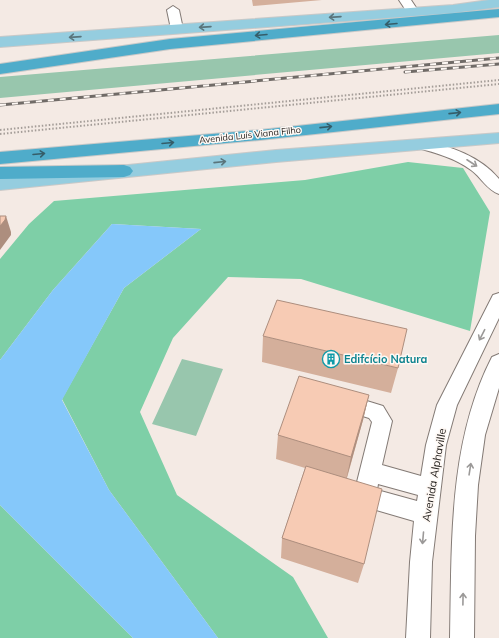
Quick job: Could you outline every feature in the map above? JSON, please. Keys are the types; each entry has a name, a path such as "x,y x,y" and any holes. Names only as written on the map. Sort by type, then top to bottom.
{"highway":[{"path":"0,70 170,44 499,13"},
{"path":"0,70 491,28"},
{"name":"Avenida Luís Viana Filho","path":"0,158 260,135 499,108"},
{"path":"0,173 124,171"}],"main road":[{"path":"0,42 177,29 409,6 453,9 499,4"},
{"path":"276,156 499,128"},
{"path":"0,184 276,156 499,138"}],"street":[{"path":"173,10 177,29"},
{"path":"423,145 447,150 463,157 484,172 499,189"},
{"name":"Avenida Alphaville","path":"418,638 421,562 436,445 447,405 499,300"},
{"path":"462,638 468,478 475,435 499,362"},
{"path":"327,397 376,412 382,421 365,494 367,498 426,514"},
{"path":"371,472 430,488"}],"path":[{"path":"0,130 499,80"},
{"path":"0,134 499,84"}],"green space":[{"path":"499,35 499,53 0,98 0,77"},
{"path":"408,162 463,168 490,212 470,331 301,279 228,277 173,338 140,412 177,495 293,577 328,638 218,638 109,490 62,399 124,288 201,229 112,224 53,290 0,360 0,259 29,224 54,201 305,180"},
{"path":"182,359 223,369 196,436 152,424"},
{"path":"0,505 133,638 0,638"}],"water":[{"path":"112,224 201,229 124,288 62,400 109,490 218,638 133,638 0,505 0,360 53,290"}],"building":[{"path":"0,216 6,216 5,220 0,226"},
{"path":"277,300 407,329 398,368 263,336"},
{"path":"299,376 369,395 351,457 278,435"},
{"path":"306,466 382,489 364,564 282,538"}],"railway":[{"path":"0,105 499,58"},
{"path":"405,72 499,64"}],"place":[{"name":"Edifcício Natura","path":"331,359"}]}
